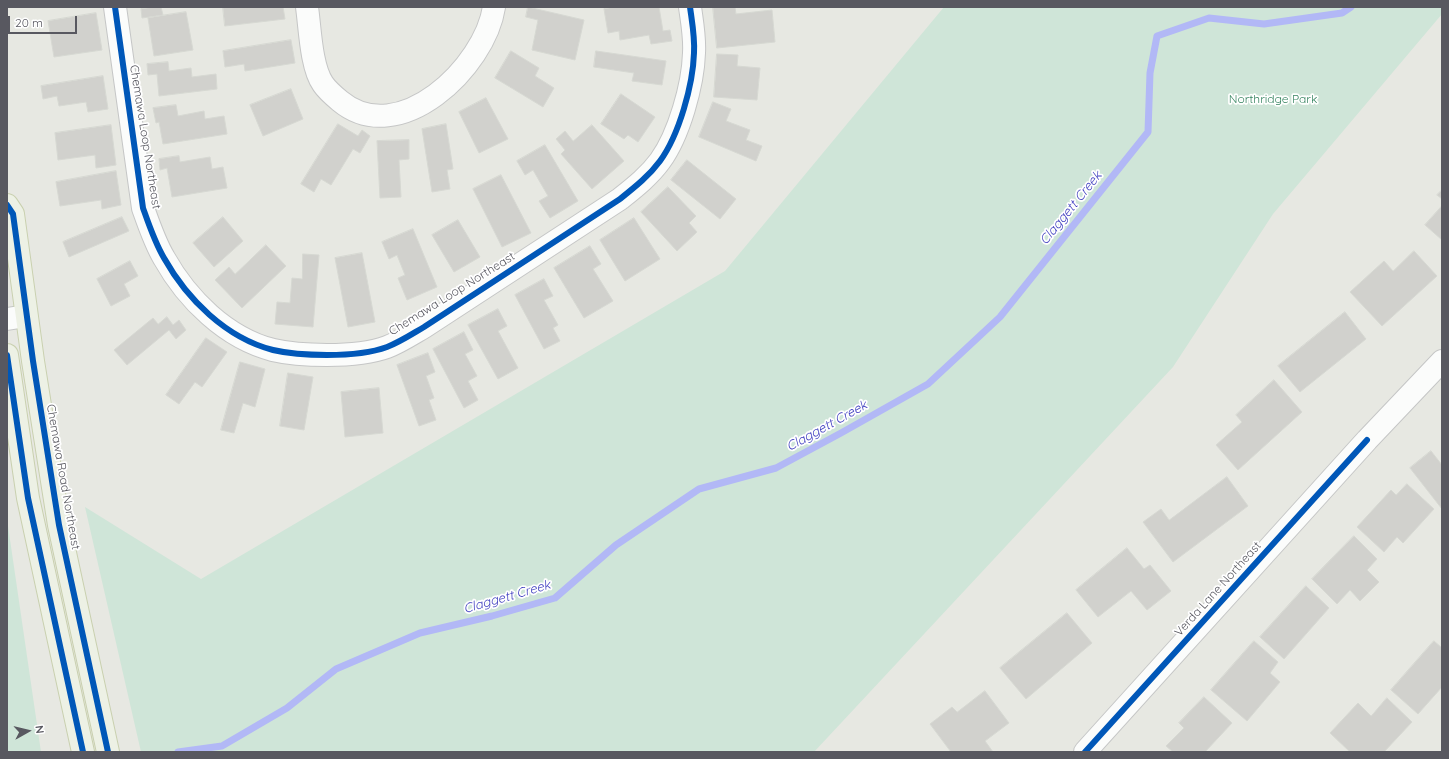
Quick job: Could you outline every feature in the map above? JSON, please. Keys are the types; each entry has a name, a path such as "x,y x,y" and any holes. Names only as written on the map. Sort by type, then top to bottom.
{"main road":[{"name":"Chemawa Road Northeast","path":"7,205 13,214 17,318 59,525 107,747"},
{"path":"7,355 28,498 83,750"}],"street":[{"name":"Chemawa Loop Northeast","path":"115,7 143,208 152,235 164,258 188,293 203,309 225,327 248,341 272,349 291,353 315,355 361,353 386,348 404,339 431,323 620,199 643,180 661,160 675,133 691,79 694,53 694,35 690,7"},
{"path":"307,7 315,66 322,83 334,96 348,107 365,114 385,115 404,112 427,101 441,91 460,73 486,36 494,7"},
{"name":"Verda Lane Northeast","path":"1085,752 1366,440 1442,360"}],"green space":[{"name":"Northridge Park","path":"944,7 1442,7 1442,14 1273,214 1173,367 814,752 141,752 85,507 201,579 725,271"},
{"path":"7,519 41,752 7,752"}],"building":[{"path":"161,7 163,15 142,18 141,9"},
{"path":"223,7 283,7 285,19 225,26"},
{"path":"528,7 584,20 575,60 532,50 538,20 526,17"},
{"path":"615,7 659,7 663,31 670,30 672,41 651,44 649,35 620,40 619,31 608,33 604,9"},
{"path":"713,7 735,7 736,14 772,10 775,42 717,48"},
{"path":"186,12 193,50 154,56 148,18"},
{"path":"96,13 102,50 54,57 48,21"},
{"path":"291,40 295,63 245,71 244,64 225,67 223,51"},
{"path":"511,51 539,68 535,76 554,88 543,107 495,78"},
{"path":"596,51 666,61 662,85 632,81 634,73 594,67"},
{"path":"717,54 738,55 737,66 760,68 757,100 714,97"},
{"path":"168,62 169,71 191,68 192,77 216,74 217,89 159,96 157,74 148,75 147,64"},
{"path":"103,76 108,109 88,112 86,102 59,106 57,96 43,99 41,86"},
{"path":"291,89 303,119 263,136 250,105"},
{"path":"621,94 655,117 638,142 628,135 624,139 601,124"},
{"path":"486,98 508,139 479,153 459,112"},
{"path":"713,102 731,109 726,121 750,130 746,140 762,146 756,161 699,137"},
{"path":"176,105 178,116 204,111 205,119 224,116 227,134 163,144 159,122 156,123 153,108"},
{"path":"338,124 358,136 362,130 370,136 360,153 353,149 331,185 321,179 314,192 301,184"},
{"path":"446,124 453,169 447,170 450,189 432,192 422,129"},
{"path":"111,125 116,165 96,168 95,155 58,160 55,133"},
{"path":"592,125 624,161 592,189 561,154 565,150 556,139 565,131 573,141"},
{"path":"409,140 409,159 399,160 401,197 380,198 377,141"},
{"path":"545,145 578,201 550,218 539,201 548,196 533,170 525,175 517,161"},
{"path":"179,156 180,162 210,157 212,169 223,167 227,188 172,197 167,168 160,170 159,159"},
{"path":"687,160 736,199 720,219 671,180"},
{"path":"116,171 121,205 102,209 101,200 60,206 56,182"},
{"path":"501,175 531,233 502,247 473,189"},
{"path":"668,187 696,216 689,223 697,232 677,251 641,212"},
{"path":"1442,190 1442,199 1437,195"},
{"path":"1442,206 1442,240 1425,225"},
{"path":"122,217 129,231 69,257 63,242"},
{"path":"223,217 243,241 214,267 193,243"},
{"path":"634,218 660,259 625,281 600,240"},
{"path":"458,220 480,257 454,272 432,235"},
{"path":"413,229 437,287 407,300 398,278 405,275 397,255 389,259 382,242"},
{"path":"266,245 286,266 242,308 215,280 229,267 235,274"},
{"path":"590,246 601,264 593,269 613,301 584,318 554,268"},
{"path":"1414,251 1437,276 1382,326 1350,292 1384,261 1393,271"},
{"path":"362,253 375,322 348,327 335,258"},
{"path":"303,254 319,255 313,327 275,324 277,302 290,303 292,278 302,279"},
{"path":"130,261 138,276 124,284 130,296 111,306 97,279"},
{"path":"544,279 553,296 544,300 558,325 553,328 560,341 544,349 515,295"},
{"path":"498,309 507,326 498,331 518,368 498,379 468,325"},
{"path":"1345,312 1366,339 1300,392 1278,366"},
{"path":"167,317 173,325 179,320 186,330 176,339 169,330 127,365 114,350 153,318 158,324"},
{"path":"464,332 473,350 465,354 477,376 468,381 478,400 464,408 433,349"},
{"path":"206,338 227,352 202,387 195,382 179,404 166,395"},
{"path":"428,353 435,372 426,376 434,398 429,400 436,420 419,426 397,365"},
{"path":"240,362 265,369 255,407 243,403 234,433 221,430"},
{"path":"288,373 313,377 304,430 280,426"},
{"path":"1274,380 1302,412 1238,470 1216,445 1242,422 1236,415"},
{"path":"379,388 383,433 345,437 341,392"},
{"path":"1431,451 1442,465 1442,509 1410,468"},
{"path":"1227,477 1248,506 1173,562 1143,522 1161,509 1169,520"},
{"path":"1407,484 1434,509 1403,543 1397,537 1384,552 1357,527 1391,490 1396,495"},
{"path":"1354,536 1377,559 1367,570 1379,582 1360,601 1350,590 1337,604 1312,579"},
{"path":"1127,548 1144,569 1150,565 1171,591 1147,610 1131,591 1098,617 1076,590"},
{"path":"1306,586 1329,608 1284,659 1260,637"},
{"path":"1067,613 1092,643 1026,699 1000,668"},
{"path":"1254,641 1278,662 1270,673 1280,682 1247,721 1211,690"},
{"path":"1434,641 1442,648 1442,687 1418,714 1391,690"},
{"path":"985,691 1009,723 985,741 993,752 951,752 930,724 952,707 957,712"},
{"path":"1204,697 1232,723 1205,752 1173,752 1166,746 1184,728 1179,723"},
{"path":"1387,698 1412,722 1384,752 1350,752 1330,733 1358,703 1371,716"}],"waterway":[{"name":"Claggett Creek","path":"178,752 222,746 287,708 336,669 420,633 492,616 555,598 616,545 699,489 776,468 928,384 1000,317 1148,132 1150,73 1157,36 1209,18 1264,24 1342,13 1351,7"}],"cycle path":[{"path":"115,7 143,208 155,240 173,273 196,302 210,315 239,336 273,350 300,354 327,355 365,353 397,343 424,327 620,199 636,186 656,166 667,150 684,109 693,66 694,47 690,7"},
{"path":"7,205 13,214 33,361 59,525 108,752"},
{"path":"7,355 28,498 83,752"},
{"path":"1085,752 1367,440"}]}
